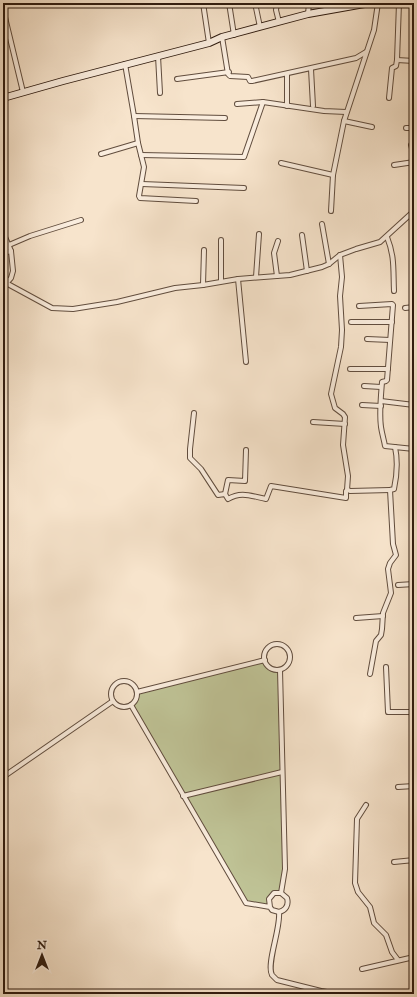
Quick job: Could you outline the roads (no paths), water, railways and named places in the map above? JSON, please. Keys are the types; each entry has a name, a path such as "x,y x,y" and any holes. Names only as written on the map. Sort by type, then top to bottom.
{"street":[{"path":"203,3 209,43"},
{"path":"229,3 234,35"},
{"path":"255,3 260,27"},
{"path":"277,3 276,10 279,22"},
{"path":"308,14 309,3"},
{"path":"3,98 125,64 209,43 222,37 308,14 370,3"},
{"path":"331,211 333,175 346,112 374,30 378,3"},
{"path":"388,98 392,68 396,66 397,60 399,3"},
{"path":"3,9 23,92"},
{"path":"222,37 229,72 228,74 230,76 246,76 250,81 311,69 356,58 366,52"},
{"path":"158,56 160,93"},
{"path":"397,60 414,60"},
{"path":"125,64 138,143 144,167 139,196 140,198 196,201"},
{"path":"311,69 313,106"},
{"path":"177,79 229,72"},
{"path":"286,74 287,106"},
{"path":"237,104 263,102 324,111 346,112"},
{"path":"141,155 244,157 263,102"},
{"path":"134,116 225,118"},
{"path":"344,121 372,127"},
{"path":"406,128 414,128"},
{"path":"101,154 138,143"},
{"path":"411,145 414,156"},
{"path":"394,166 414,162"},
{"path":"281,163 333,175"},
{"path":"142,184 244,188"},
{"path":"3,224 5,237 11,251 13,271 11,278 4,285 52,308 73,309 117,302 175,288 238,279 277,276 322,267 329,264 340,255 380,242 414,211"},
{"path":"9,245 30,236 81,220"},
{"path":"322,224 329,264"},
{"path":"256,277 259,234"},
{"path":"302,234 307,271"},
{"path":"387,237 394,259 394,290"},
{"path":"221,240 221,281"},
{"path":"277,276 274,254 278,241"},
{"path":"203,285 204,250"},
{"path":"3,253 11,251"},
{"path":"246,450 245,480 228,480 225,494 228,499 241,494 266,499 271,486 346,498 348,476 343,445 345,417 335,408 331,394 341,346 342,330 340,296 342,277 340,255"},
{"path":"238,279 246,362"},
{"path":"359,306 393,304 394,307 388,369 386,381 382,382 381,428 384,435 385,446 414,449"},
{"path":"405,308 414,307 414,322"},
{"path":"351,322 392,322"},
{"path":"367,339 390,340"},
{"path":"350,370 388,369"},
{"path":"364,386 382,387"},
{"path":"381,401 414,405"},
{"path":"362,405 381,406"},
{"path":"194,413 190,458 201,469 218,495 225,494"},
{"path":"313,422 345,424"},
{"path":"347,490 394,489 397,456 395,447"},
{"path":"370,674 376,641 381,636 385,607 391,593 388,569 390,563 396,556 393,544 390,490"},
{"path":"398,585 414,584"},
{"path":"356,618 383,616"},
{"path":"275,644 285,646 290,654 288,664 280,670 270,668 265,660 266,650 275,644"},
{"path":"137,692 265,660"},
{"path":"386,667 388,712 409,712 414,714"},
{"path":"280,670 284,869 282,893"},
{"path":"122,681 132,683 136,687 137,692 135,701 131,705 122,706 113,701 111,696 113,686 122,681"},
{"path":"3,776 113,701"},
{"path":"131,705 246,903 270,907 272,910 279,912 283,911 288,905 287,898 282,893 274,893 268,904 270,907"},
{"path":"183,796 282,772"},
{"path":"398,786 414,786"},
{"path":"366,805 357,819 355,882 358,892 370,907 374,923 386,935 392,952 398,960"},
{"path":"394,862 414,860"},
{"path":"279,912 279,922 270,967 272,976 277,980 338,994"},
{"path":"362,968 414,957"}]}
